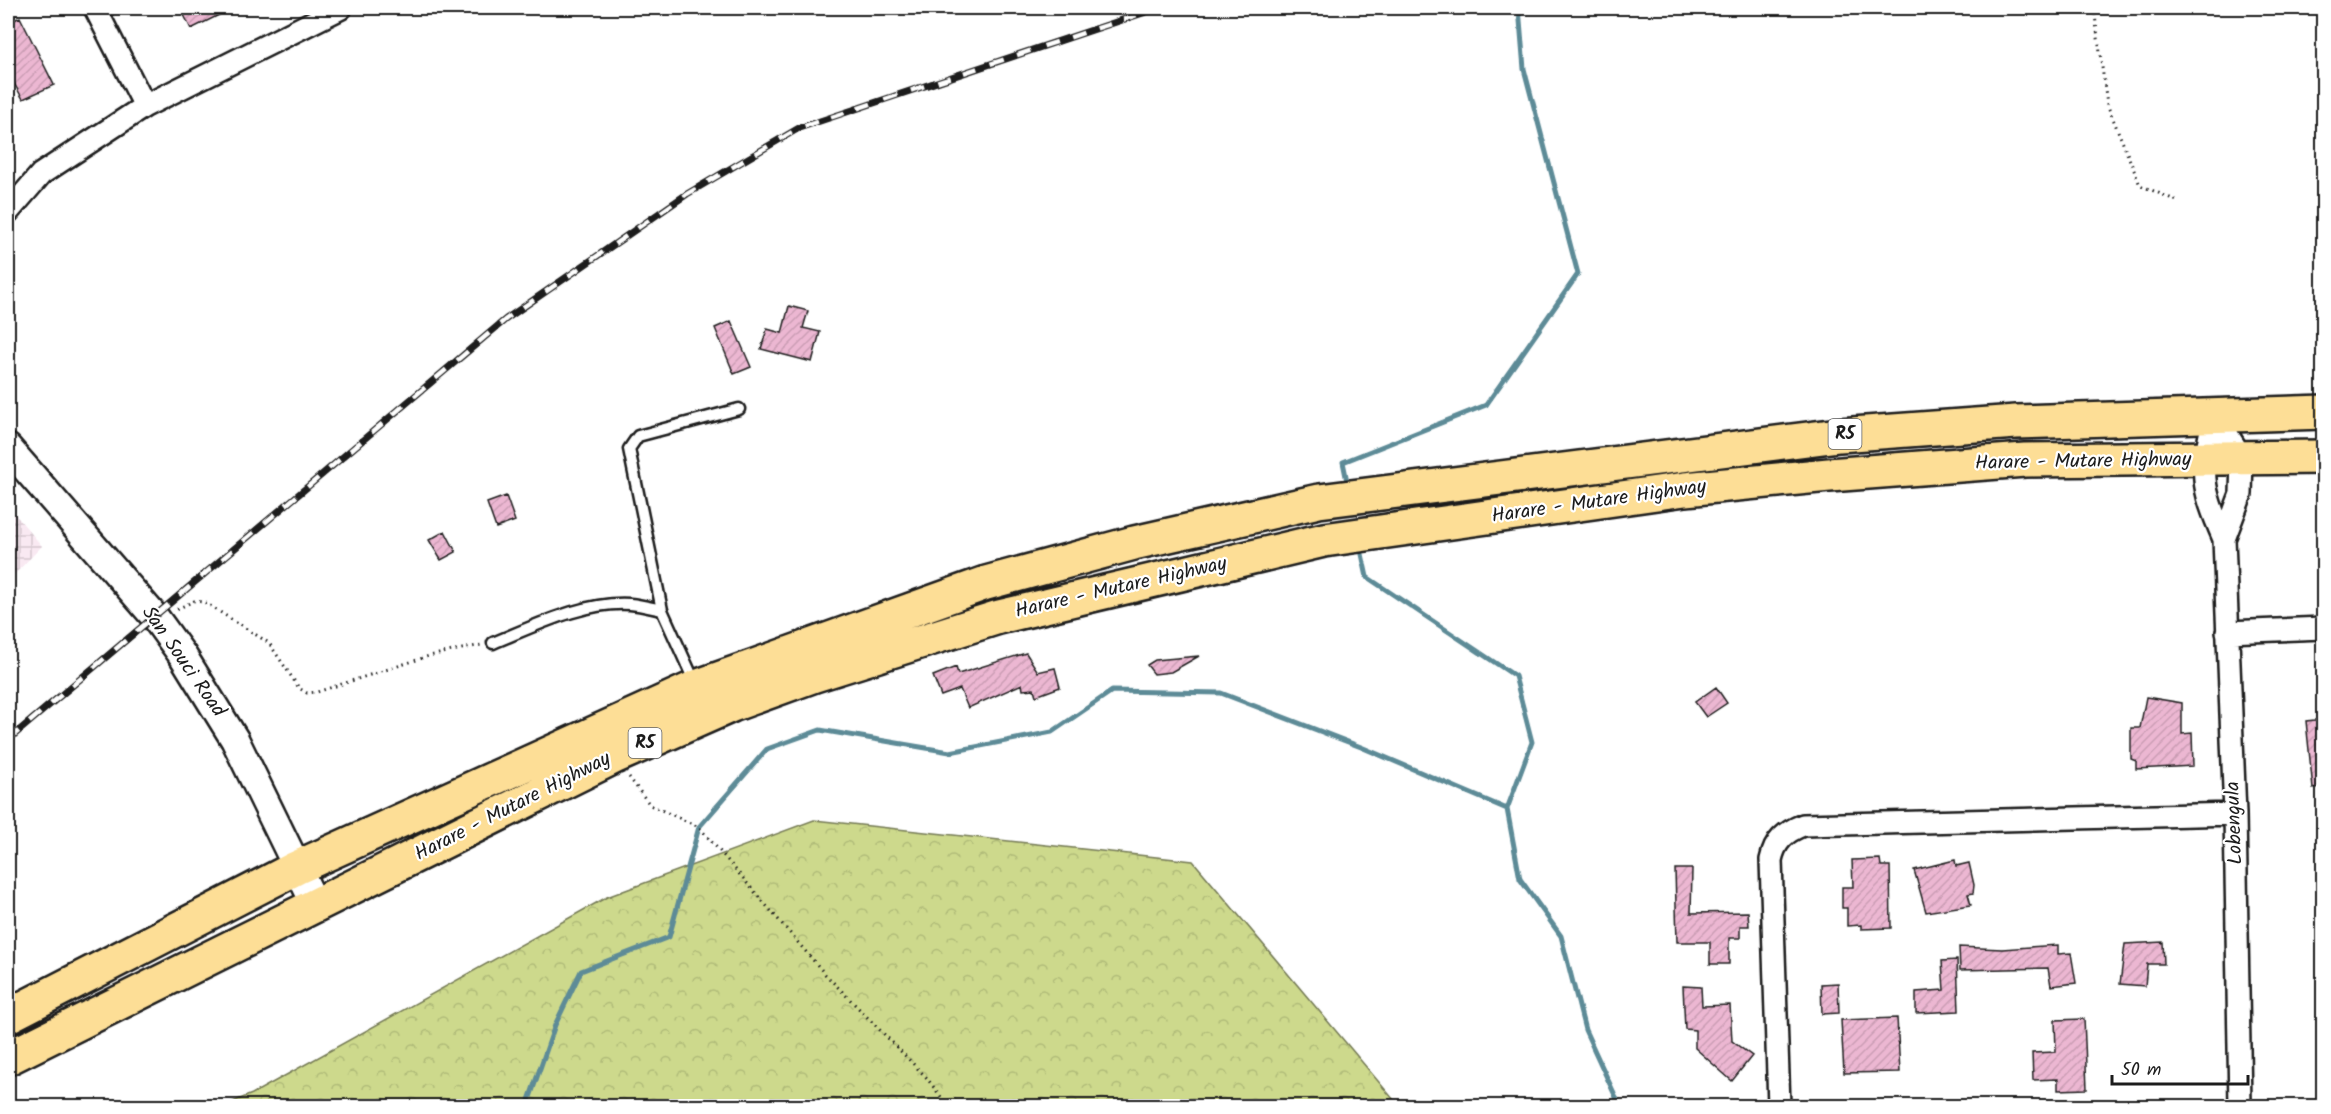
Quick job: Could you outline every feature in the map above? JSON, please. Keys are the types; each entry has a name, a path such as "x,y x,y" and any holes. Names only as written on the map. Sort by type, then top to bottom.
{"highway":[{"name":"Harare - Mutare Highway","path":"8,1016 296,868 696,687 986,583 1134,543 1319,501 1839,435 2016,422 2324,412"},
{"name":"Harare - Mutare Highway","path":"8,1058 614,757 732,705 815,675 999,617 1324,540 1685,489 2025,460 2324,457"}],"street":[{"path":"95,8 145,106"},
{"path":"8,212 48,169 145,106 341,8"},
{"path":"2215,414 2242,458"},
{"name":"Lobengula","path":"2215,414 2204,459 2206,497 2224,539 2235,814 2240,1107"},
{"name":"San Souci Road","path":"8,448 157,620 205,689 258,782 296,868 316,906"},
{"name":"Lobengula","path":"2224,539 2241,494 2242,458"},
{"path":"2227,632 2324,628"},
{"path":"1779,1107 1771,860 1774,849 1790,830 1803,825 2235,814"}],"lane":[{"path":"696,687 662,610 630,449 638,436 739,409"},
{"path":"493,643 582,610 627,604 662,610"}],"path":[{"path":"2094,8 2107,104 2140,185 2177,201"},
{"path":"157,620 194,601 204,602 269,643 299,688 307,693 317,692 429,656 493,643"},
{"path":"614,757 650,805 699,827 818,965 926,1077 948,1107"}],"shaded area":[{"path":"8,506 42,546 8,581"}],"green space":[{"path":"814,820 1193,861 1399,1106 223,1106 252,1094 607,897"}],"building":[{"path":"189,8 233,8 191,29 184,15 191,12"},
{"path":"20,17 54,85 23,99 8,73 8,23"},
{"path":"789,306 808,311 803,328 820,332 812,362 761,349 767,329 782,333"},
{"path":"731,321 751,367 734,374 715,328"},
{"path":"506,496 515,521 496,528 487,503"},
{"path":"445,531 456,552 441,560 429,540"},
{"path":"1026,653 1038,672 1055,668 1060,687 1036,696 1034,689 1023,690 1022,684 968,708 960,689 941,696 933,676 956,667 958,674"},
{"path":"1199,656 1171,672 1154,674 1147,665 1155,660"},
{"path":"1716,687 1727,703 1706,717 1695,702"},
{"path":"2146,697 2182,703 2182,734 2192,733 2193,766 2136,769 2136,761 2131,759 2131,728 2140,728"},
{"path":"2324,719 2324,788 2313,789 2306,721"},
{"path":"1880,859 1881,866 1890,866 1891,928 1861,929 1861,925 1847,926 1847,908 1842,908 1842,887 1853,887 1852,860"},
{"path":"1955,860 1956,866 1969,863 1974,885 1973,893 1968,894 1971,905 1926,912 1914,870"},
{"path":"1675,869 1692,869 1691,913 1748,912 1749,926 1740,926 1740,938 1729,938 1729,964 1710,964 1710,942 1677,942"},
{"path":"2163,942 2164,964 2147,964 2145,986 2120,984 2125,944"},
{"path":"2058,945 2058,954 2071,953 2076,983 2051,986 2048,968 1960,970 1959,947 2002,949"},
{"path":"1957,960 1959,1011 1916,1013 1916,992 1944,990 1942,961"},
{"path":"1838,983 1839,1013 1822,1014 1821,984"},
{"path":"1683,986 1701,987 1702,1006 1730,1005 1732,1041 1752,1056 1732,1081 1695,1048 1695,1030 1685,1029"},
{"path":"1897,1018 1900,1072 1844,1073 1841,1020"},
{"path":"2084,1019 2087,1089 2058,1090 2058,1079 2033,1080 2032,1053 2056,1052 2055,1020"}],"waterway":[{"path":"1348,486 1343,462 1486,405 1578,274 1524,69 1519,8"},
{"path":"1360,545 1367,577 1515,676 1532,742 1507,809 1520,879 1561,936 1585,1030 1620,1106"},
{"path":"527,1106 555,1025 581,971 669,937 699,827 767,749 820,730 950,752 1052,732 1112,691 1221,693 1361,747 1507,809"}],"railway":[{"path":"8,740 506,319 687,194 799,128 1158,8"}]}
